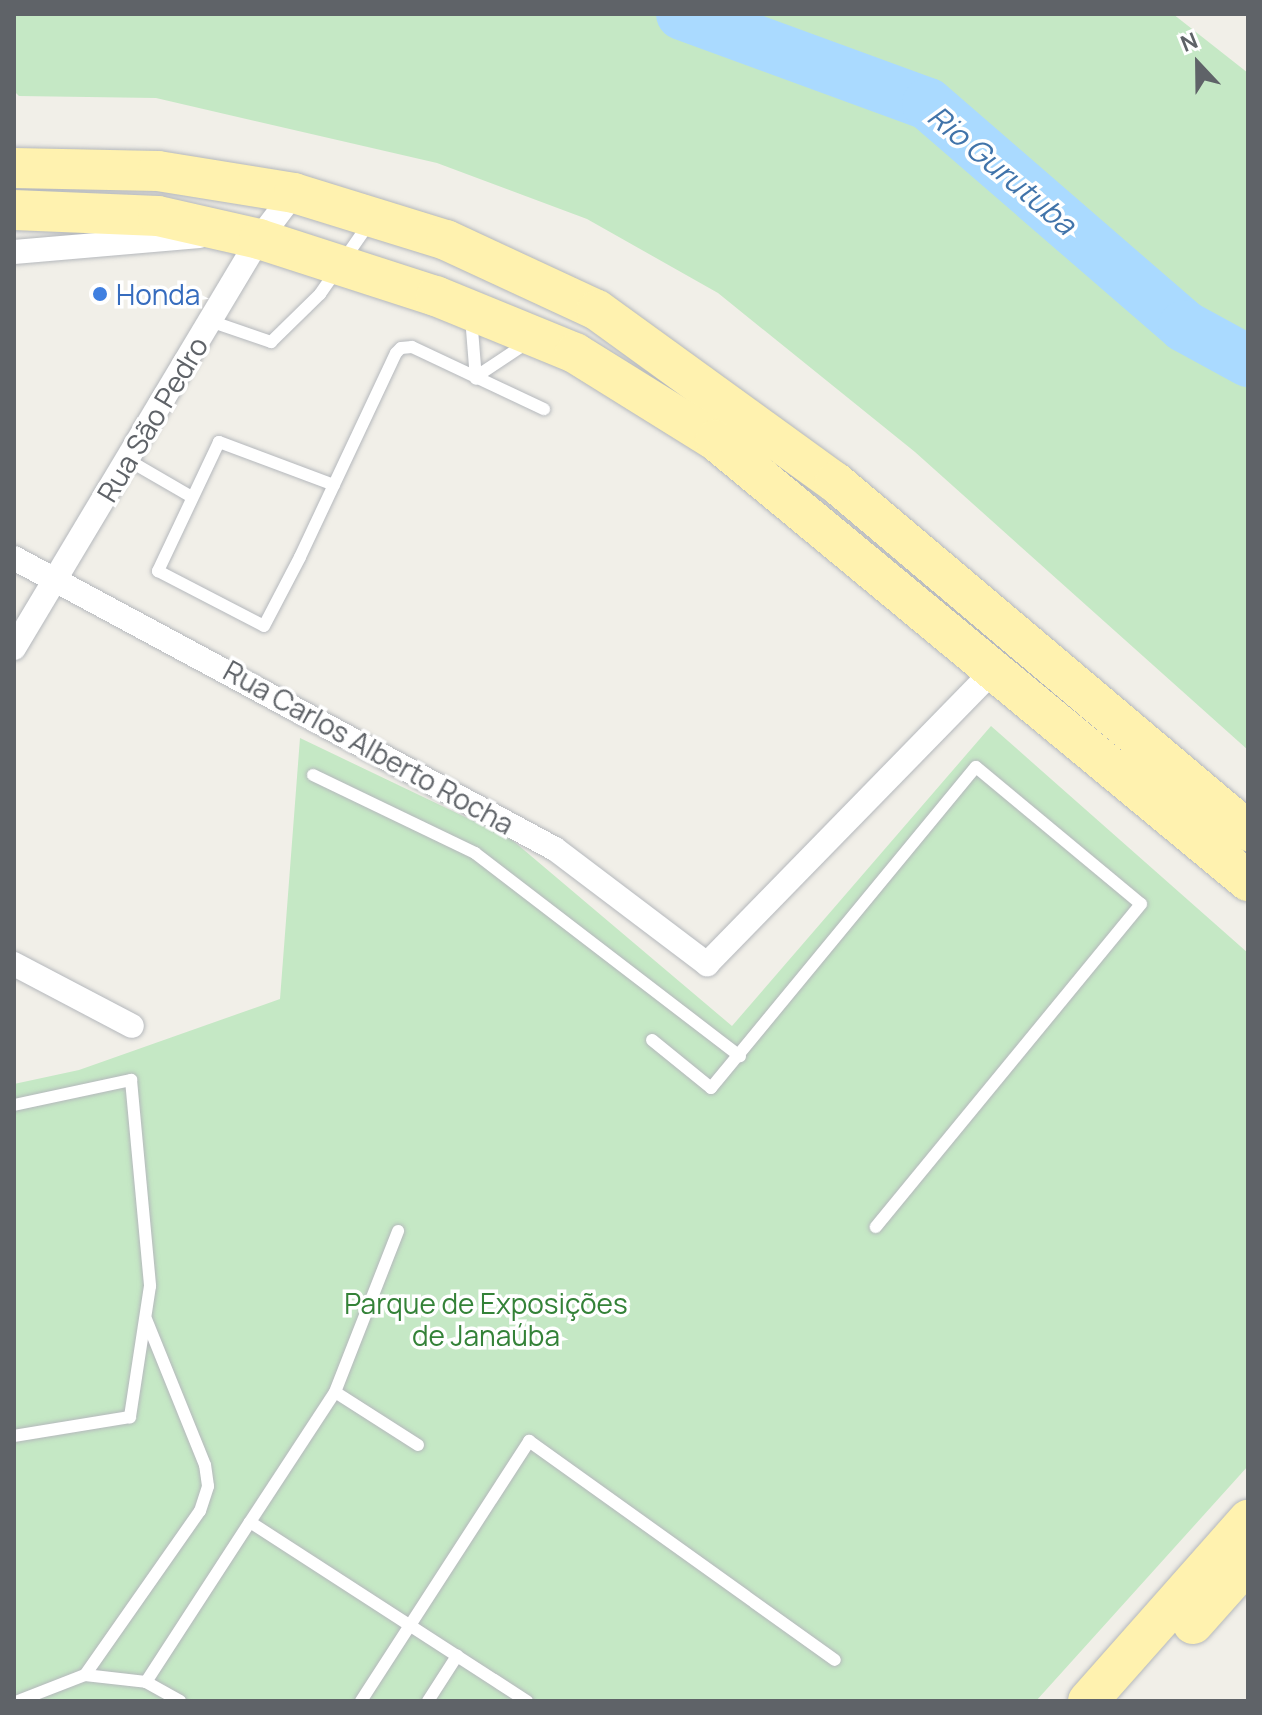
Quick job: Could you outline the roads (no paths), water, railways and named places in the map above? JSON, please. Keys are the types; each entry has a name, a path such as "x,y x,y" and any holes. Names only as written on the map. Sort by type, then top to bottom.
{"main road":[{"path":"14,168 158,171 294,193 446,240 610,319 835,482 1248,831"},
{"path":"14,210 158,216 246,236 340,264 470,310 575,353 715,440 1248,881"},
{"path":"1088,1701 1248,1520"},
{"path":"1123,1701 1248,1562"}],"street":[{"name":"Rua São Pedro","path":"14,648 210,321 246,236 294,193"},
{"path":"14,252 246,236"},
{"name":"Rua Carlos Alberto Rocha","path":"14,558 58,577 555,849 707,964 995,669"},
{"path":"14,964 132,1026"}],"lane":[{"path":"210,321 271,342 320,294 374,217"},
{"path":"470,310 477,377"},
{"path":"477,377 536,337"},
{"path":"334,485 219,442 190,496 158,571 264,626 334,485 401,348 412,347 544,409"},
{"path":"128,460 190,496"},
{"path":"652,1040 711,1088 976,767 1141,904 876,1227"},
{"path":"313,775 475,853 740,1056"},
{"path":"14,1105 131,1080 150,1256 145,1316 130,1417 14,1436"},
{"path":"146,1682 335,1392 398,1231"},
{"path":"85,1675 200,1511 208,1486 205,1465 145,1316"},
{"path":"335,1392 418,1445"},
{"path":"361,1701 412,1627 529,1441 835,1660"},
{"path":"250,1522 457,1656 512,1697 527,1701"},
{"path":"428,1701 457,1656"},
{"path":"18,1701 85,1675 146,1682 180,1701"}],"waterway":[{"name":"Rio Gurutuba","path":"682,14 928,104 1184,326 1248,361"}],"place":[{"name":"Honda","path":"100,294"}],"park label":[{"name":"Parque de Exposições de Janaúba","path":"486,1319"}]}
